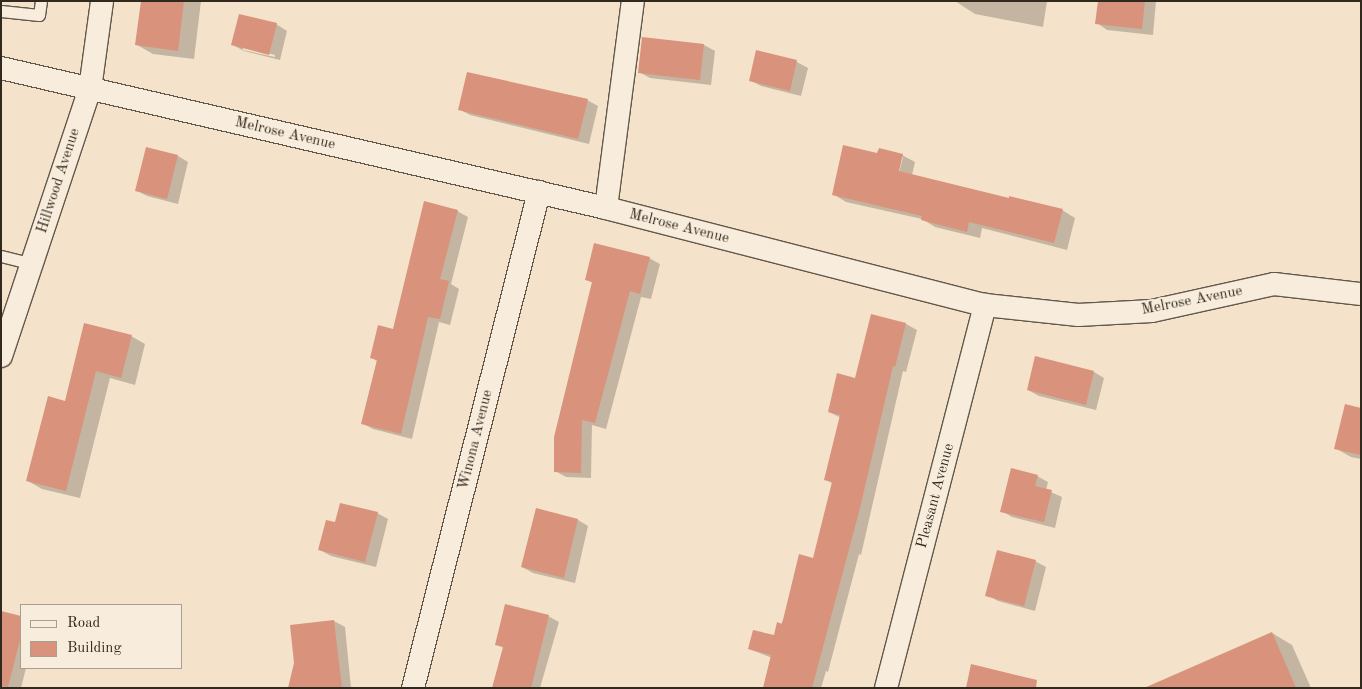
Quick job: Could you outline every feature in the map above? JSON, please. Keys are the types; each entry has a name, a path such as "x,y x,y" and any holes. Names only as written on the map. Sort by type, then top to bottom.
{"street":[{"name":"Hillwood Avenue","path":"1,356 90,88 102,1"},
{"path":"606,208 632,1"},
{"name":"Melrose Avenue","path":"1,68 606,208 986,305 1078,315 1152,311 1274,284 1361,294"},
{"name":"Winona Avenue","path":"412,688 539,192"},
{"name":"Pleasant Avenue","path":"886,688 986,305"}],"lane":[{"path":"1,11 39,15 41,1"},
{"path":"1,256 32,264"}],"building":[{"path":"141,1 184,1 178,51 135,45"},
{"path":"1098,1 1145,1 1142,29 1095,24"},
{"path":"239,14 277,23 269,55 231,45"},
{"path":"642,37 704,44 700,80 638,73"},
{"path":"756,50 797,60 790,91 749,81"},
{"path":"467,72 588,99 578,139 458,110"},
{"path":"843,145 877,153 879,148 903,154 899,171 1063,209 1054,243 969,222 967,232 921,220 922,216 832,195"},
{"path":"146,147 178,155 167,199 135,191"},
{"path":"424,201 458,210 440,279 449,281 440,319 428,317 401,434 361,424 377,360 370,358 378,325 393,329"},
{"path":"594,243 650,257 640,294 630,291 595,423 582,420 581,473 554,472 554,437 592,282 585,280"},
{"path":"871,314 906,323 895,367 893,366 860,508 812,688 763,688 771,655 748,649 753,630 774,635 777,622 782,624 799,554 813,558 832,482 824,480 840,415 828,412 837,373 855,378"},
{"path":"84,323 132,335 121,378 96,371 66,491 26,481 48,396 65,401"},
{"path":"1035,356 1094,371 1086,405 1027,390"},
{"path":"1345,404 1361,408 1361,455 1334,449"},
{"path":"1011,468 1038,475 1035,486 1052,490 1044,522 1000,512"},
{"path":"340,503 378,512 365,562 318,550 326,520 335,522"},
{"path":"536,508 578,519 564,578 521,567"},
{"path":"997,550 1036,560 1024,606 985,596"},
{"path":"505,604 549,615 531,688 492,688 503,647 495,645"},
{"path":"1,611 20,616 20,640 8,687 1,686"},
{"path":"334,620 342,688 288,688 294,663 290,625"},
{"path":"1272,632 1296,688 1144,688"},
{"path":"971,664 1037,680 1036,688 966,688"}]}
